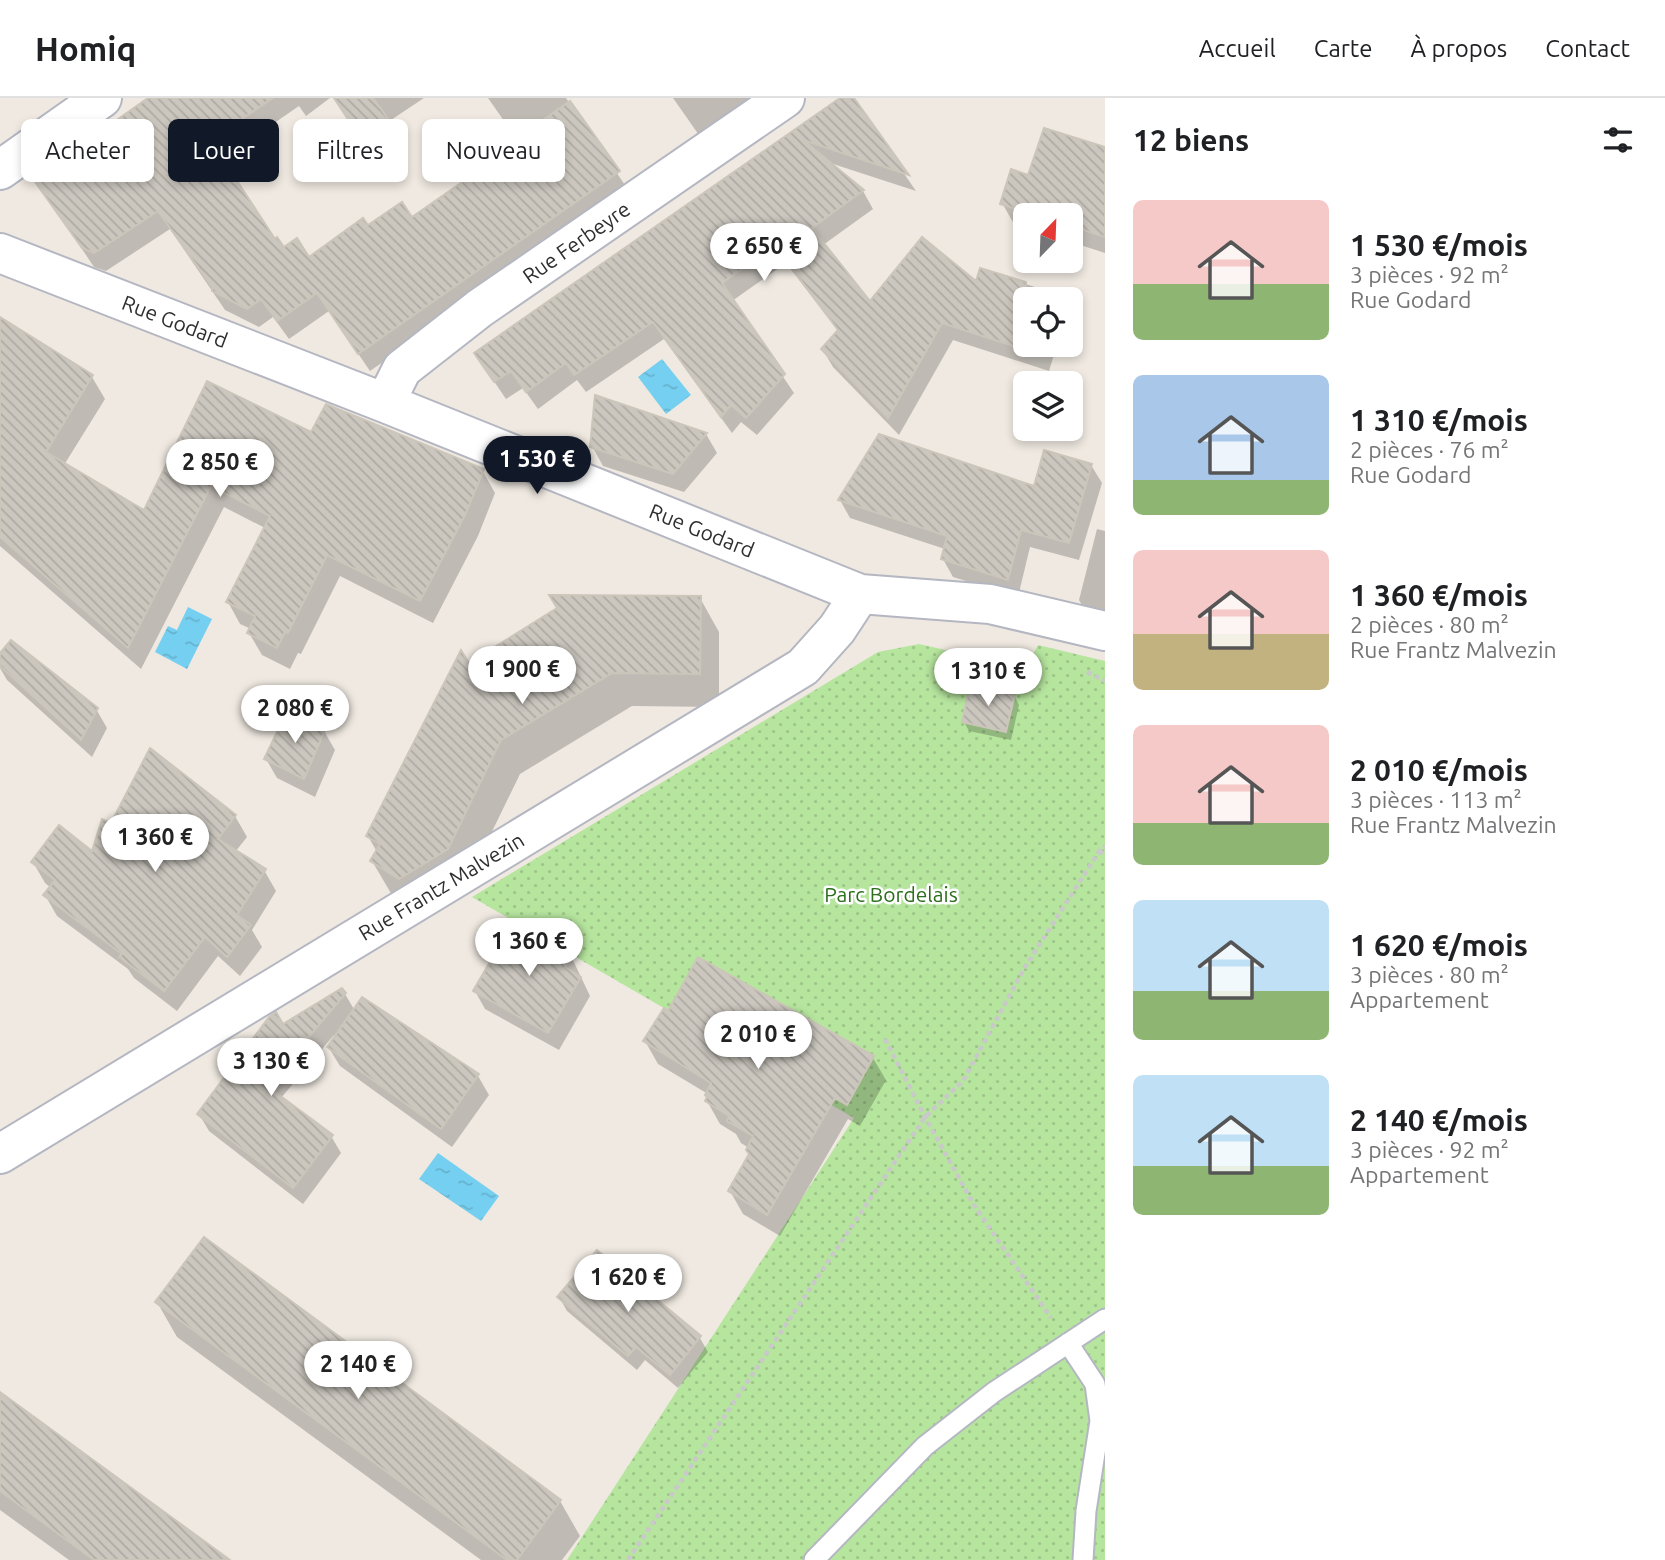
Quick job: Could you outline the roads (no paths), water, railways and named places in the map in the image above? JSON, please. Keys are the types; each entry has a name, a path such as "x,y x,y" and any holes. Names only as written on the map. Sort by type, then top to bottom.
{"street":[{"path":"0,170 102,98"},
{"name":"Rue Ferbeyre","path":"385,403 402,369 480,308 785,98"},
{"name":"Rue Godard","path":"0,253 385,403 860,594 990,604 1105,631"},
{"name":"Rue Frantz Malvezin","path":"0,1154 803,667 837,629 860,594"}],"lane":[{"path":"814,1560 925,1446 994,1392 1105,1319"},
{"path":"1068,1343 1095,1384 1100,1421 1086,1511 1083,1560"}],"water":[{"path":"662,359 691,395 666,414 638,377"},
{"path":"188,607 212,619 187,669 155,652 168,626 177,630"},
{"path":"438,1153 499,1196 481,1221 419,1179"}],"park label":[{"name":"Parc Bordelais","path":"891,894"}]}
